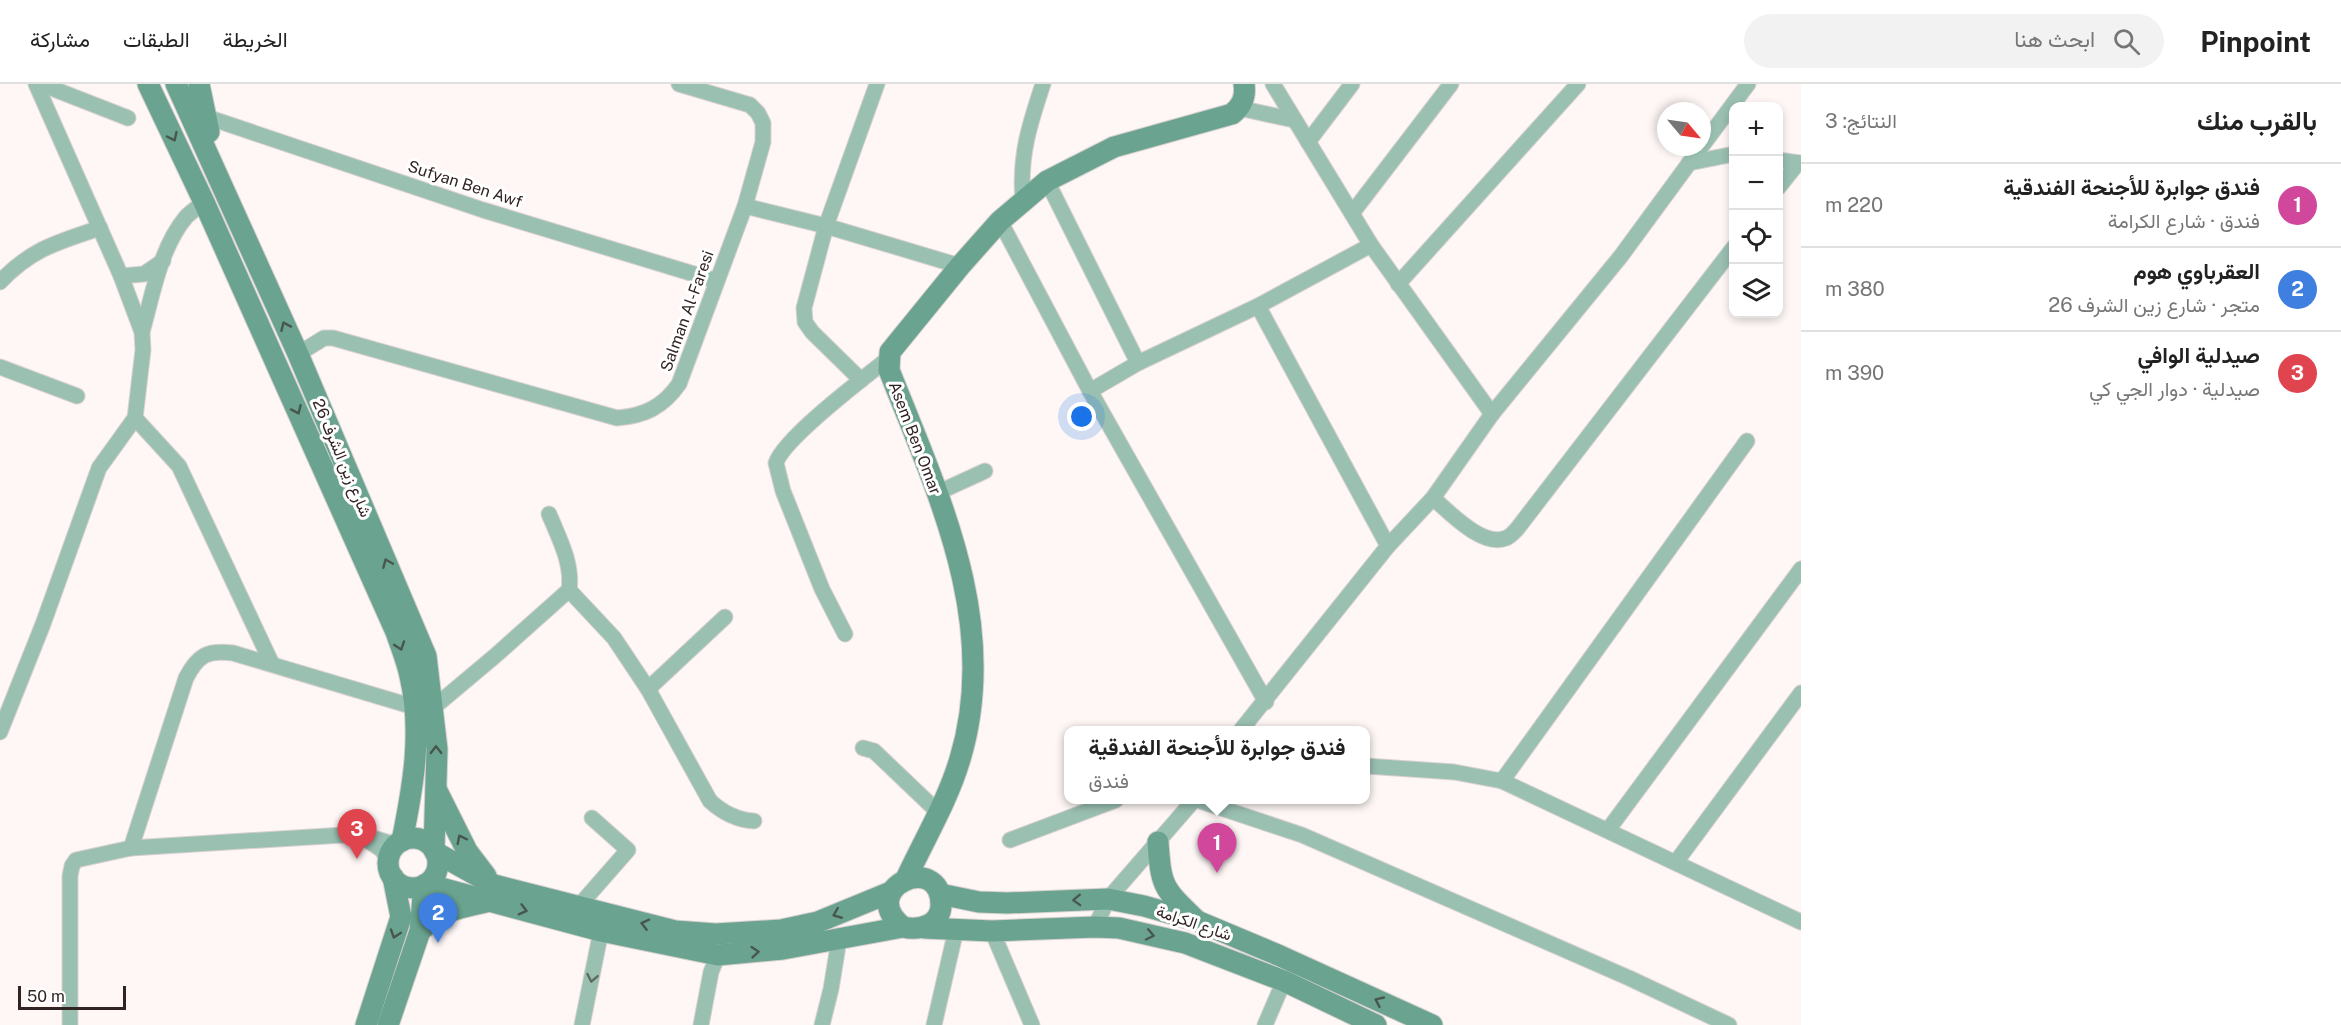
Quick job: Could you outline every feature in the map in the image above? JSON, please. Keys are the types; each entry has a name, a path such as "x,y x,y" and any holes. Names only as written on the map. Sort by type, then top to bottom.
{"street":[{"path":"0,732 43,624 99,468 135,418 143,350 142,332 121,276 36,84"},
{"path":"41,84 128,118"},
{"name":"شارع زين الشرف 26","path":"148,84 204,202 396,632 437,749 435,851"},
{"name":"شارع زين الشرف 26","path":"176,84 298,354 426,656 424,707 417,739 414,786 395,856 401,917 366,1025"},
{"path":"199,84 204,116 232,204"},
{"name":"Salman Al-Faresi","path":"298,354 324,338 342,340 617,418 635,417 653,410 671,396 679,384 745,206 763,142 763,123 758,113 750,105 678,84"},
{"path":"861,380 820,342 805,322 804,308 826,226 877,84"},
{"path":"1023,201 1021,175 1024,148 1043,84"},
{"path":"1244,84 1244,98 1239,108 1294,120"},
{"path":"1273,84 1371,245 1492,414"},
{"path":"1308,142 1352,84"},
{"path":"1353,212 1451,84"},
{"path":"1398,284 1578,84"},
{"path":"1711,134 1748,84"},
{"name":"Asem Ben Omar","path":"916,886 927,832 960,759 973,697 973,656 970,612 956,548 889,370 889,358 893,346 1000,220 1047,181 1114,147 1222,118 1239,108"},
{"name":"Sufyan Ben Awf","path":"204,116 483,210 717,281"},
{"path":"1689,163 1729,155"},
{"path":"1248,726 1388,546 1432,498 1492,414 1622,256 1694,156"},
{"path":"1783,161 1799,163"},
{"path":"1783,183 1799,163"},
{"path":"1047,181 1138,363"},
{"path":"142,332 163,261 186,217 204,202"},
{"path":"745,206 826,226 960,266"},
{"path":"1000,220 1090,391 1266,702"},
{"path":"0,282 18,263 40,249 100,228"},
{"path":"1090,391 1138,363 1258,306 1371,245"},
{"path":"1432,498 1472,530 1491,540 1507,538 1531,511 1729,254"},
{"path":"121,276 144,274 163,261"},
{"path":"1258,306 1388,546"},
{"path":"845,634 822,589 783,490 776,463 788,445 889,358"},
{"path":"0,367 76,396"},
{"path":"135,418 179,466 272,664"},
{"path":"1502,781 1748,441"},
{"path":"937,493 985,471"},
{"path":"131,848 192,665 205,655 216,651 233,653 424,707 495,656 568,590 571,578 549,514"},
{"path":"1608,830 1801,569"},
{"path":"568,590 614,638 648,689 710,801 721,811 754,822"},
{"path":"648,689 725,617"},
{"path":"1676,862 1801,693"},
{"path":"863,748 874,751 938,812"},
{"path":"1370,765 1454,772 1502,781 1801,922"},
{"path":"436,789 492,893"},
{"path":"1010,840 1105,804"},
{"path":"1095,927 1108,899 1191,804"},
{"path":"1207,804 1302,836 1629,978 1730,1025"},
{"path":"578,907 628,850 591,818"},
{"path":"70,1025 70,876 72,866 81,858 131,848 360,834 395,856 404,886 418,888 432,880 438,866 435,851"},
{"path":"395,856 416,839 423,841 492,893 601,931 718,955 783,950 903,927"},
{"path":"1158,842 1160,873 1167,892 1197,921"},
{"path":"425,885 578,907 675,931 716,934 781,930 818,922 916,886"},
{"path":"388,1025 420,931 425,885"},
{"path":"916,886 941,908 935,920 924,928 914,930 903,927 895,921 890,912 889,902 916,886"},
{"name":"شارع الكرامة","path":"916,886 979,902 1108,899 1144,906 1197,921 1432,1025"},
{"path":"420,931 444,912 492,893"},
{"name":"شارع الكرامة","path":"924,928 992,931 1119,928 1185,942 1284,981 1376,1025"},
{"path":"934,1025 956,930"},
{"path":"582,1025 601,931"},
{"path":"992,931 1032,1025"},
{"path":"822,1025 839,940"},
{"path":"701,1025 711,972 718,955"},
{"path":"1265,1025 1284,981"}],"place":[{"name":"صيدلية الوافي","path":"357,859"},
{"name":"فندق جوابرة للأجنحة الفندقية","path":"1217,873"},
{"name":"العقرباوي هوم","path":"438,943"}]}
